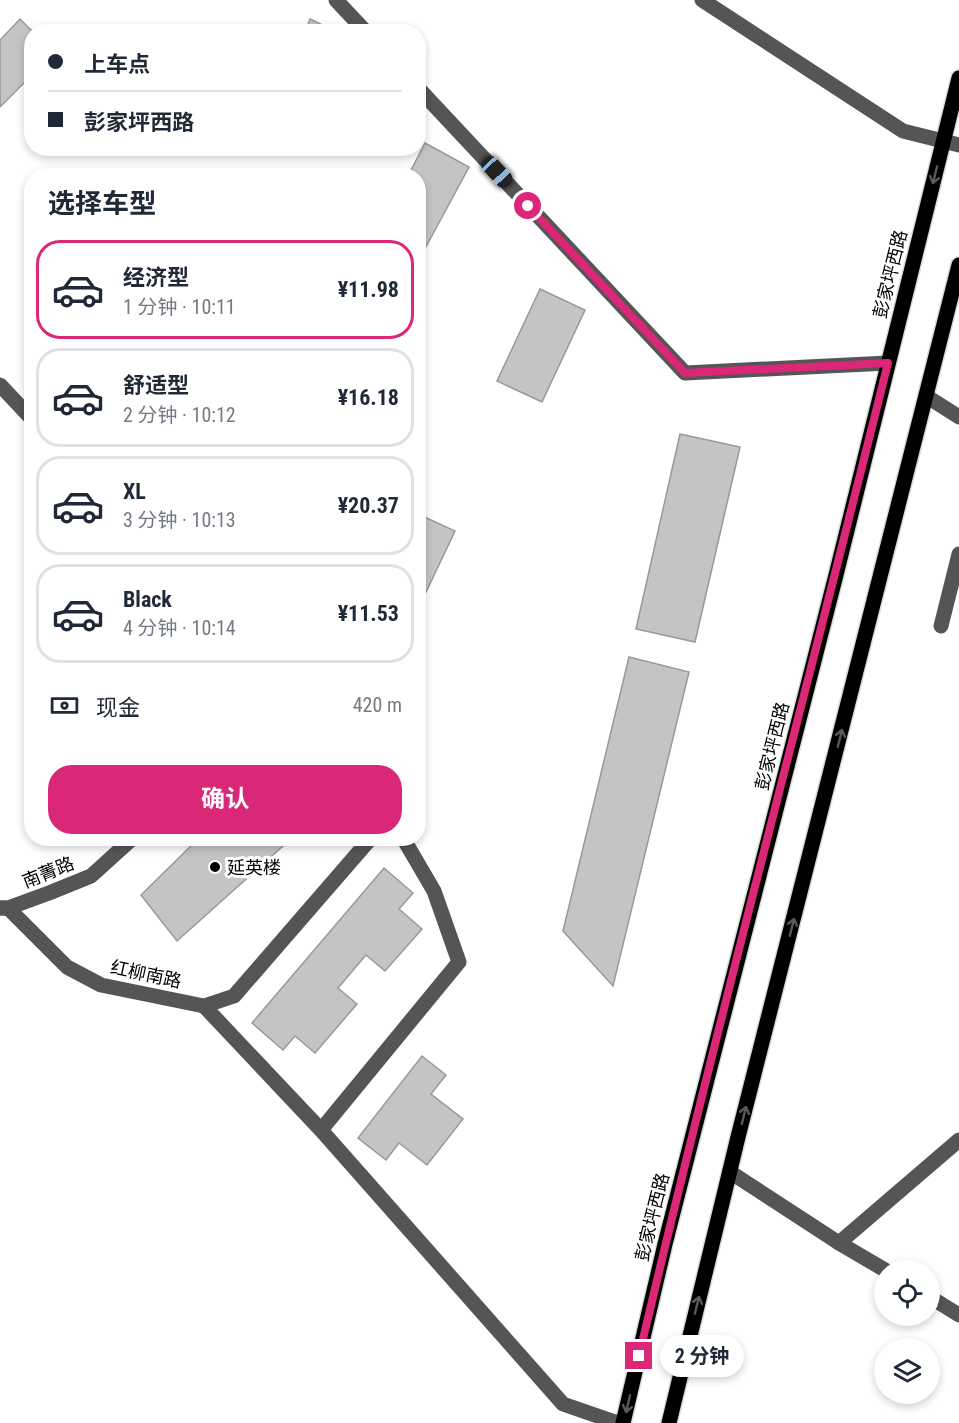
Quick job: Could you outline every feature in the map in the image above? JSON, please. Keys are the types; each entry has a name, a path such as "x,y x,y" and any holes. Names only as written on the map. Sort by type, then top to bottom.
{"main road":[{"name":"彭家坪西路","path":"623,1423 665,1244 833,586 959,78"},
{"path":"669,1423 730,1172 959,265"}],"street":[{"path":"336,0 358,24"},
{"path":"702,0 903,131 959,145"},
{"path":"426,97 685,373 888,363"},
{"path":"0,385 24,410"},
{"path":"926,396 959,417"},
{"path":"941,626 959,554"},
{"name":"南菁路","path":"4,908 91,876 124,846"},
{"path":"364,846 234,996 204,1006 321,1130 563,1404 618,1423"},
{"path":"321,1130 459,962 435,891 407,846"},
{"name":"红柳南路","path":"4,908 67,967 101,985 204,1006"},
{"path":"839,1243 959,1140"},
{"path":"730,1172 874,1264"},
{"path":"940,1303 959,1315"}],"building":[{"path":"20,19 25,24 24,83 0,107 0,40"},
{"path":"310,19 320,24 308,24"},
{"path":"426,144 469,167 426,247 426,168 412,168 418,156 426,156"},
{"path":"540,289 585,310 542,402 497,381"},
{"path":"680,434 740,447 695,642 636,629"},
{"path":"426,518 455,531 426,592"},
{"path":"629,657 689,672 613,986 563,931"},
{"name":"延英楼","path":"191,846 283,846 177,941 141,895"},
{"path":"384,868 413,893 399,909 422,929 385,971 366,955 338,988 357,1004 315,1053 295,1036 283,1050 252,1023"},
{"path":"422,1056 446,1075 431,1094 463,1119 427,1165 399,1143 386,1160 358,1138"}],"place":[{"name":"延英楼","path":"215,867"}],"route":[{"path":"528,206 685,373 888,363 665,1244 639,1356"}]}
